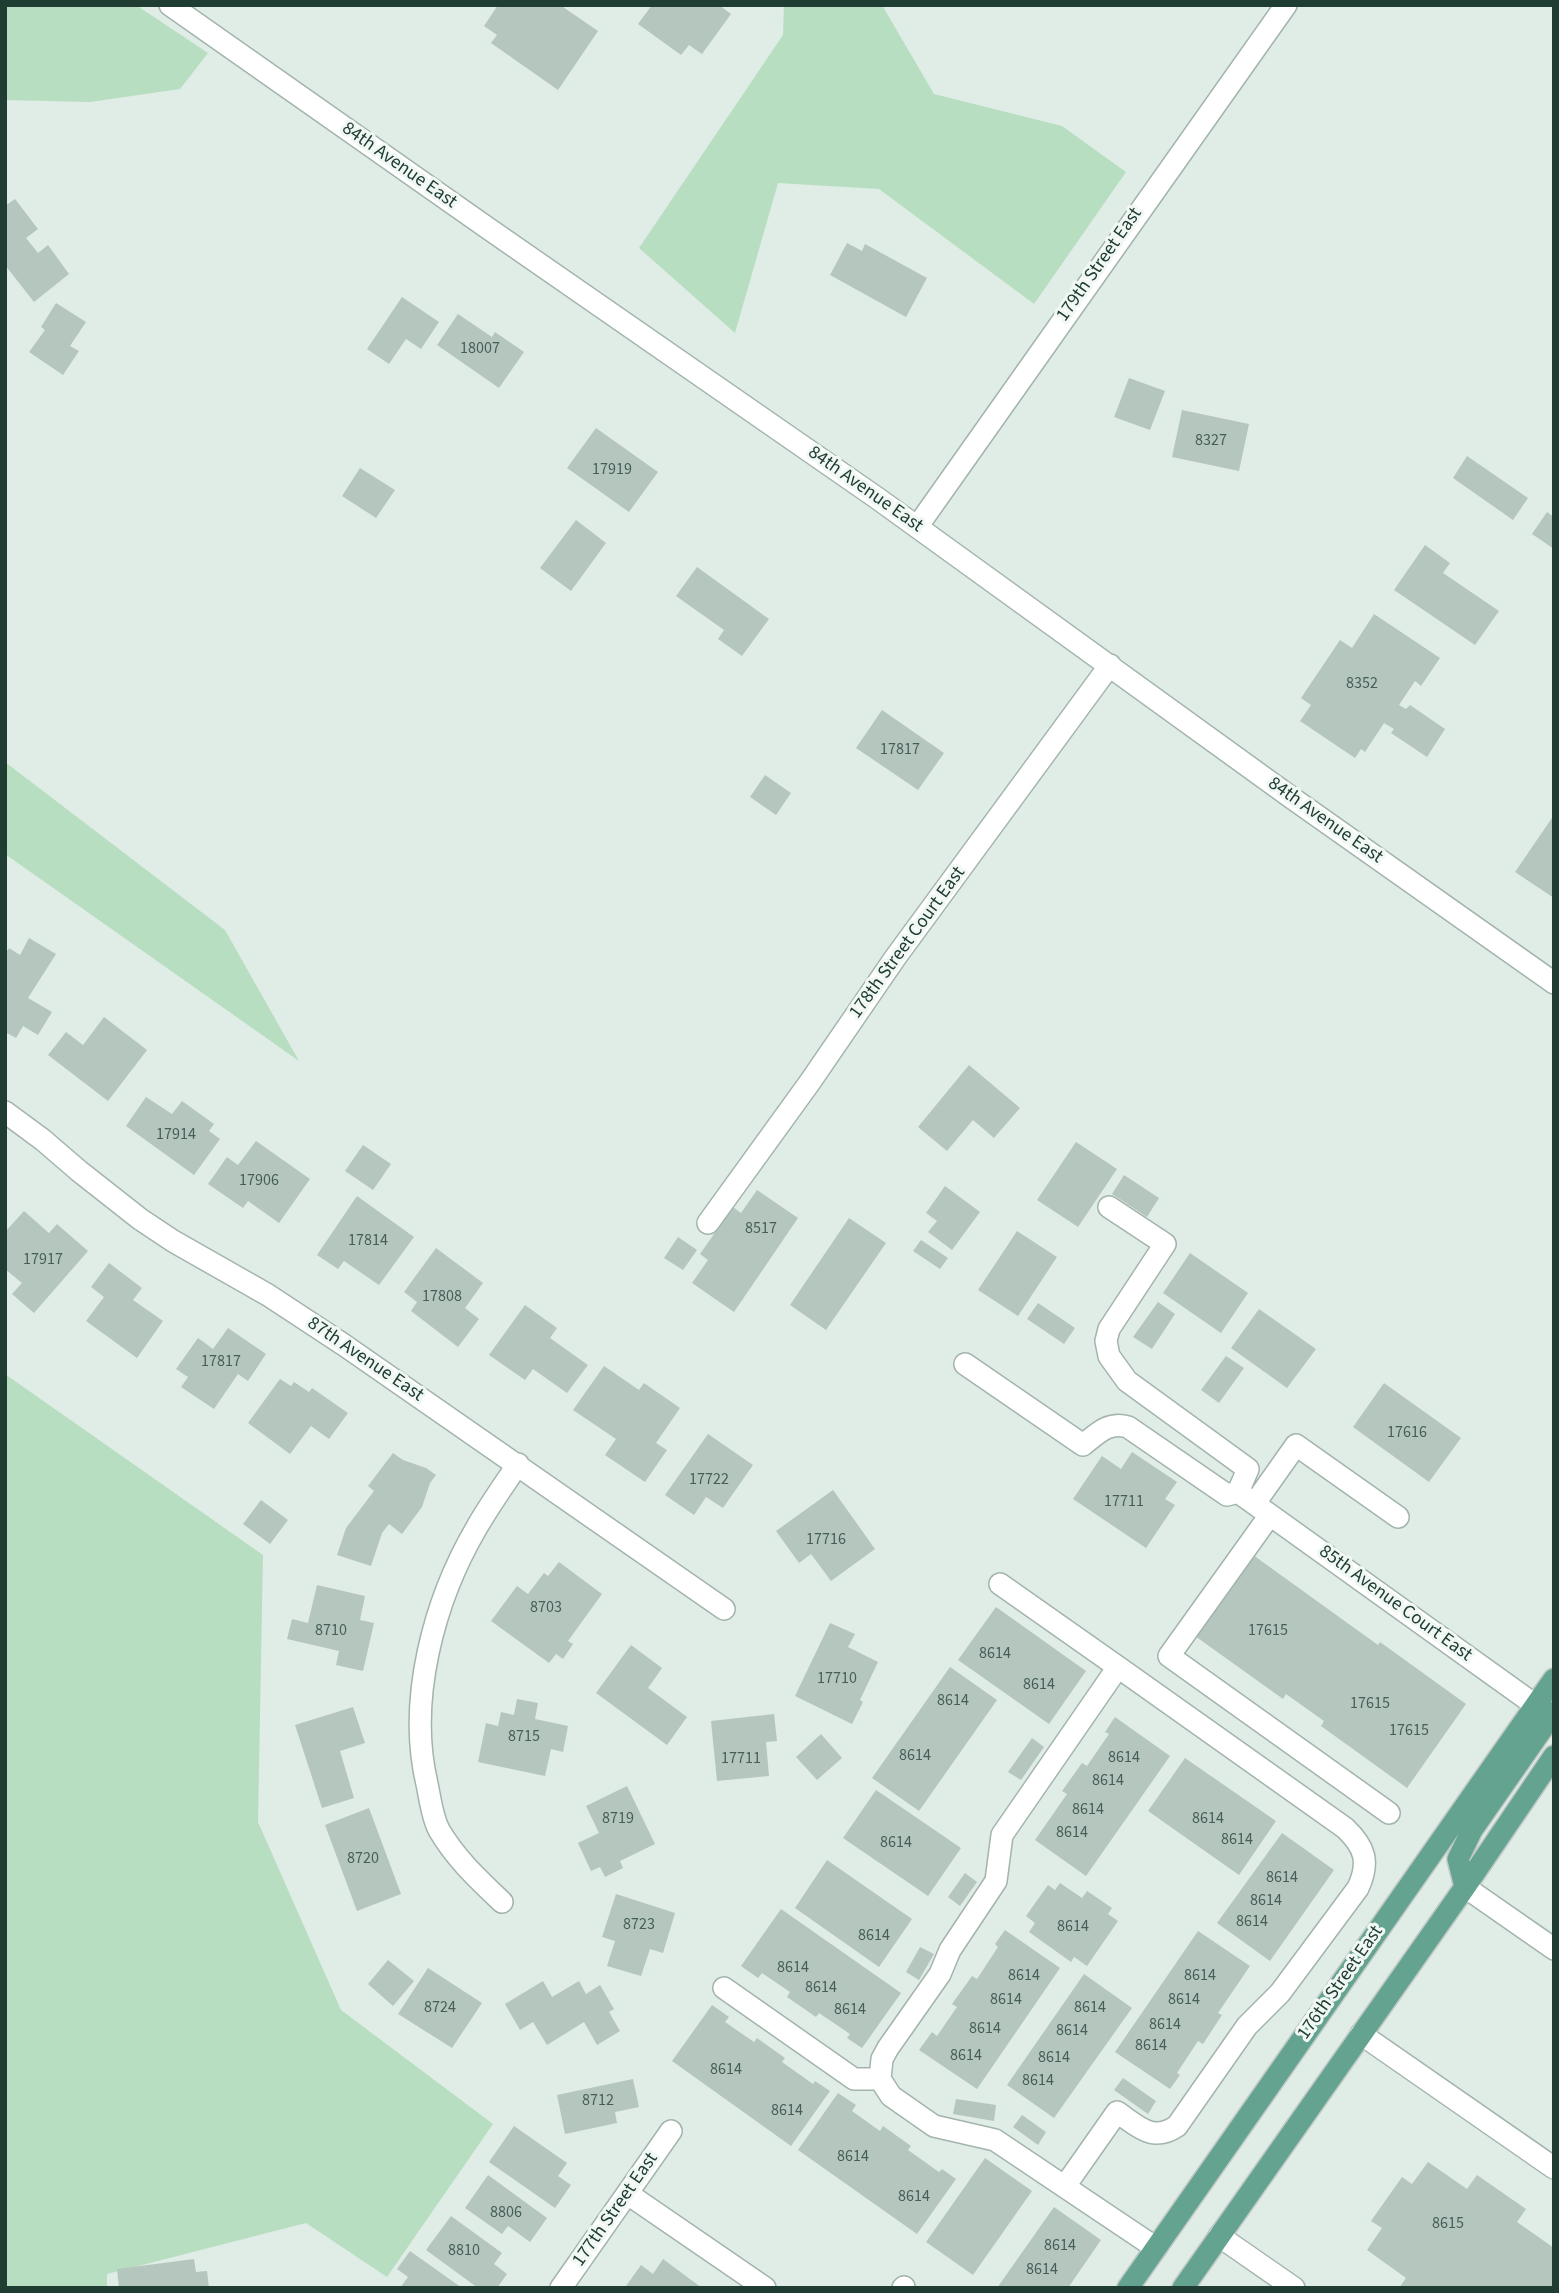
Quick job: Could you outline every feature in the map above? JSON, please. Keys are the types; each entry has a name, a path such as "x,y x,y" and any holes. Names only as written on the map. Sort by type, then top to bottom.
{"main road":[{"name":"176th Street East","path":"1128,2288 1547,1711 1554,1679"},
{"path":"1465,1886 1458,1859 1472,1830 1547,1711"},
{"path":"1183,2288 1554,1756"}],"street":[{"name":"84th Avenue East","path":"170,5 917,527 1554,983"},
{"name":"179th Street East","path":"917,527 1286,5"},
{"name":"178th Street Court East","path":"708,1223 895,958 1110,666"},
{"name":"87th Avenue East","path":"5,1112 140,1219 279,1302 518,1464 724,1609"},
{"path":"1109,1207 1165,1244 1109,1329 1107,1341 1110,1356 1127,1381 1248,1469 1255,1503"},
{"name":"85th Avenue Court East","path":"965,1364 1083,1445 1107,1426 1118,1424 1128,1427 1227,1495 1255,1503 1547,1711"},
{"path":"1389,1813 1170,1656 1255,1503 1296,1445 1398,1517"},
{"path":"502,1902 461,1863 437,1827 424,1770 420,1714 425,1662 447,1591 476,1529 518,1464"},
{"path":"1000,1584 1345,1828 1361,1848 1365,1861 1365,1873 1358,1888 1280,1993 1247,2026 1177,2126 1168,2132 1155,2134 1147,2132 1117,2112 1065,2186"},
{"path":"1118,1667 1002,1835 996,1881 950,1950 940,1974 888,2048 882,2059 880,2079 891,2096 934,2126 943,2130 988,2136 1156,2248"},
{"path":"1465,1886 1554,1949"},
{"path":"724,1989 855,2079 880,2079"},
{"path":"1361,2034 1554,2168"},
{"name":"177th Street East","path":"561,2288 671,2131"},
{"path":"628,2194 765,2288"},
{"path":"1219,2236 1294,2288"}],"green space":[{"path":"5,5 136,5 208,53 180,89 90,102 5,100"},
{"path":"784,5 882,5 934,94 1062,126 1126,172 1034,304 879,189 778,183 735,333 639,248 783,35"},
{"path":"5,762 225,930 299,1061 5,854"},
{"path":"5,1374 263,1555 258,1822 341,2010 493,2124 387,2277 306,2223 107,2274 107,2288 5,2288"}],"building":[{"path":"498,5 560,5 598,31 558,90 491,43 497,35 484,26"},
{"path":"652,5 719,5 731,14 702,54 689,45 681,55 638,24"},
{"path":"15,199 38,229 26,238 38,253 48,245 69,274 34,302 5,265 5,206"},
{"path":"847,243 862,251 865,244 927,278 906,317 830,275"},
{"path":"402,297 439,322 421,349 406,339 389,364 367,349"},
{"path":"56,303 86,322 70,346 79,351 63,375 29,352 45,330 41,327"},
{"path":"458,314 492,337 495,332 524,352 499,388 437,345"},
{"path":"1129,378 1165,391 1150,430 1114,417"},
{"path":"1182,410 1249,424 1239,471 1172,457"},
{"path":"596,428 658,472 629,512 567,468"},
{"path":"1467,456 1528,498 1513,520 1453,478"},
{"path":"360,468 395,490 376,518 342,496"},
{"path":"1547,512 1554,517 1554,549 1532,534"},
{"path":"576,520 606,543 571,591 540,568"},
{"path":"1425,545 1450,563 1443,573 1499,611 1475,645 1394,590"},
{"path":"697,567 769,619 742,656 718,639 724,630 676,596"},
{"path":"1374,614 1440,658 1421,686 1415,681 1399,705 1406,709 1410,705 1445,729 1427,757 1391,733 1394,729 1384,723 1365,752 1361,749 1355,758 1300,721 1311,705 1301,698 1340,640 1352,648"},
{"path":"882,710 944,753 918,790 856,748"},
{"path":"765,775 791,793 776,815 750,797"},
{"path":"1554,815 1554,898 1515,872"},
{"path":"29,938 56,954 28,998 52,1012 38,1035 23,1026 16,1038 5,1032 5,954 9,948 20,955"},
{"path":"104,1017 147,1050 108,1101 48,1055 66,1032 83,1045"},
{"path":"969,1065 1020,1108 994,1138 973,1120 947,1151 918,1127"},
{"path":"146,1097 172,1114 182,1101 214,1124 209,1131 220,1139 194,1175 126,1126"},
{"path":"256,1141 310,1179 279,1223 248,1201 243,1208 208,1184 227,1157 238,1165"},
{"path":"1076,1142 1117,1169 1078,1227 1037,1200"},
{"path":"363,1145 391,1164 373,1190 345,1171"},
{"path":"1124,1175 1159,1198 1147,1217 1112,1194"},
{"path":"945,1186 980,1212 952,1250 928,1232 937,1221 926,1213"},
{"path":"757,1190 798,1218 734,1312 692,1283 708,1260 700,1254 733,1207 741,1213"},
{"path":"357,1196 414,1237 379,1285 344,1261 338,1269 317,1255"},
{"path":"24,1211 49,1233 57,1224 88,1251 34,1313 12,1294 22,1283 5,1269 5,1232"},
{"path":"849,1218 886,1243 826,1330 790,1305"},
{"path":"1017,1231 1057,1257 1018,1316 978,1290"},
{"path":"678,1237 697,1250 683,1270 664,1258"},
{"path":"921,1240 948,1258 940,1269 913,1251"},
{"path":"436,1248 483,1283 465,1308 479,1319 458,1347 411,1311 417,1302 404,1292"},
{"path":"1190,1253 1248,1293 1221,1333 1163,1293"},
{"path":"109,1263 142,1288 133,1300 163,1321 137,1358 86,1321 104,1297 91,1287"},
{"path":"1158,1302 1175,1314 1152,1349 1133,1337"},
{"path":"1038,1303 1075,1328 1064,1344 1027,1319"},
{"path":"525,1305 557,1328 550,1338 588,1365 567,1393 533,1369 525,1380 489,1355"},
{"path":"1259,1309 1316,1349 1287,1388 1231,1348"},
{"path":"228,1328 266,1354 248,1381 238,1374 214,1409 181,1387 188,1377 176,1369 198,1338 213,1349"},
{"path":"1226,1356 1244,1368 1219,1403 1201,1390"},
{"path":"604,1366 639,1390 644,1383 680,1408 656,1443 667,1450 645,1482 605,1455 616,1439 573,1410"},
{"path":"280,1379 291,1386 294,1382 309,1392 312,1388 348,1413 329,1439 311,1426 290,1454 248,1423"},
{"path":"1384,1383 1461,1438 1429,1482 1353,1427"},
{"path":"708,1434 753,1465 723,1508 706,1497 694,1515 665,1495"},
{"path":"1132,1452 1177,1482 1165,1499 1175,1505 1146,1548 1073,1499 1102,1456 1121,1469"},
{"path":"393,1453 436,1475 430,1483 422,1507 402,1534 389,1524 382,1533 371,1566 337,1555 346,1528 374,1491 368,1486"},
{"path":"833,1490 875,1549 831,1581 811,1554 799,1563 776,1531"},
{"path":"261,1500 288,1520 270,1544 243,1524"},
{"path":"1253,1555 1466,1704 1407,1788 1321,1726 1324,1721 1286,1694 1283,1699 1195,1636"},
{"path":"559,1562 602,1594 568,1641 573,1644 563,1659 556,1654 549,1663 491,1621 517,1586 528,1594 544,1573 548,1576"},
{"path":"317,1585 365,1596 360,1620 374,1623 363,1671 336,1665 339,1651 287,1639 292,1619 308,1623"},
{"path":"996,1607 1086,1671 1049,1724 958,1660"},
{"path":"830,1623 855,1634 848,1647 878,1662 852,1724 795,1696"},
{"path":"631,1645 662,1668 648,1688 687,1717 667,1745 596,1693"},
{"path":"950,1667 997,1700 919,1811 872,1778"},
{"path":"517,1699 538,1703 535,1719 568,1726 563,1752 551,1749 545,1776 478,1762 486,1723 498,1726 501,1712 514,1715"},
{"path":"353,1707 365,1743 340,1751 354,1798 322,1808 295,1725"},
{"path":"774,1714 777,1741 766,1742 769,1776 717,1781 711,1721"},
{"path":"1115,1717 1170,1756 1086,1876 1035,1840 1067,1794 1062,1791 1082,1763 1087,1766 1109,1734 1105,1732"},
{"path":"821,1734 842,1758 817,1780 796,1757"},
{"path":"1032,1738 1044,1747 1021,1780 1008,1772"},
{"path":"1185,1758 1276,1821 1239,1875 1148,1811"},
{"path":"627,1786 655,1844 620,1861 623,1868 605,1877 600,1867 591,1871 578,1843 599,1833 586,1806"},
{"path":"876,1790 961,1848 928,1896 843,1838"},
{"path":"369,1808 401,1894 357,1911 325,1825"},
{"path":"1282,1833 1334,1870 1270,1961 1217,1923"},
{"path":"827,1860 912,1919 879,1967 795,1908"},
{"path":"965,1873 977,1882 960,1906 948,1897"},
{"path":"1060,1883 1082,1898 1087,1891 1112,1908 1108,1914 1118,1921 1087,1966 1074,1957 1071,1962 1029,1932 1035,1923 1026,1916 1048,1885 1055,1890"},
{"path":"616,1894 675,1913 663,1953 650,1949 641,1976 607,1966 615,1941 602,1937"},
{"path":"781,1909 901,1993 862,2048 847,2038 850,2034 819,2013 816,2017 787,1997 790,1992 762,1973 758,1978 741,1966"},
{"path":"1005,1930 1060,1968 977,2089 919,2050 932,2032 937,2036 957,2007 952,2004 972,1976 977,1979 998,1947 995,1944"},
{"path":"1198,1931 1250,1966 1218,2013 1222,2015 1203,2044 1198,2041 1170,2089 1115,2052"},
{"path":"920,1947 934,1954 919,1980 906,1972"},
{"path":"388,1960 414,1981 393,2006 368,1984"},
{"path":"428,1968 482,2003 452,2048 398,2014"},
{"path":"1084,1974 1132,2008 1054,2118 1007,2085"},
{"path":"543,1981 552,1997 579,1981 586,1994 600,1985 614,2009 609,2012 620,2031 597,2045 584,2022 547,2045 533,2022 520,2030 505,2004"},
{"path":"712,2005 729,2017 725,2022 754,2042 757,2038 785,2058 782,2062 813,2084 815,2081 830,2091 791,2146 672,2061"},
{"path":"1123,2078 1156,2101 1148,2114 1114,2090"},
{"path":"633,2079 639,2107 615,2112 617,2123 565,2134 557,2095"},
{"path":"838,2093 856,2105 852,2111 880,2131 883,2126 911,2146 908,2150 939,2172 942,2169 956,2179 917,2234 798,2150"},
{"path":"956,2099 996,2105 994,2121 953,2114"},
{"path":"1022,2115 1046,2132 1038,2145 1013,2127"},
{"path":"514,2126 567,2163 558,2176 571,2185 555,2208 489,2162"},
{"path":"985,2158 1032,2191 973,2275 926,2242"},
{"path":"1428,2162 1467,2189 1477,2175 1526,2209 1517,2222 1554,2248 1554,2288 1399,2288 1406,2278 1367,2250 1382,2228 1371,2221 1402,2177 1412,2184"},
{"path":"488,2175 547,2218 530,2242 508,2226 502,2234 465,2208"},
{"path":"1054,2207 1101,2240 1068,2288 997,2288"},
{"path":"451,2216 502,2253 494,2264 507,2274 497,2288 478,2288 426,2250"},
{"path":"410,2251 462,2288 400,2288 408,2277 397,2269"},
{"path":"194,2259 196,2272 207,2271 209,2288 119,2288 117,2269"},
{"path":"663,2259 702,2288 626,2286 641,2265 653,2274"}]}
